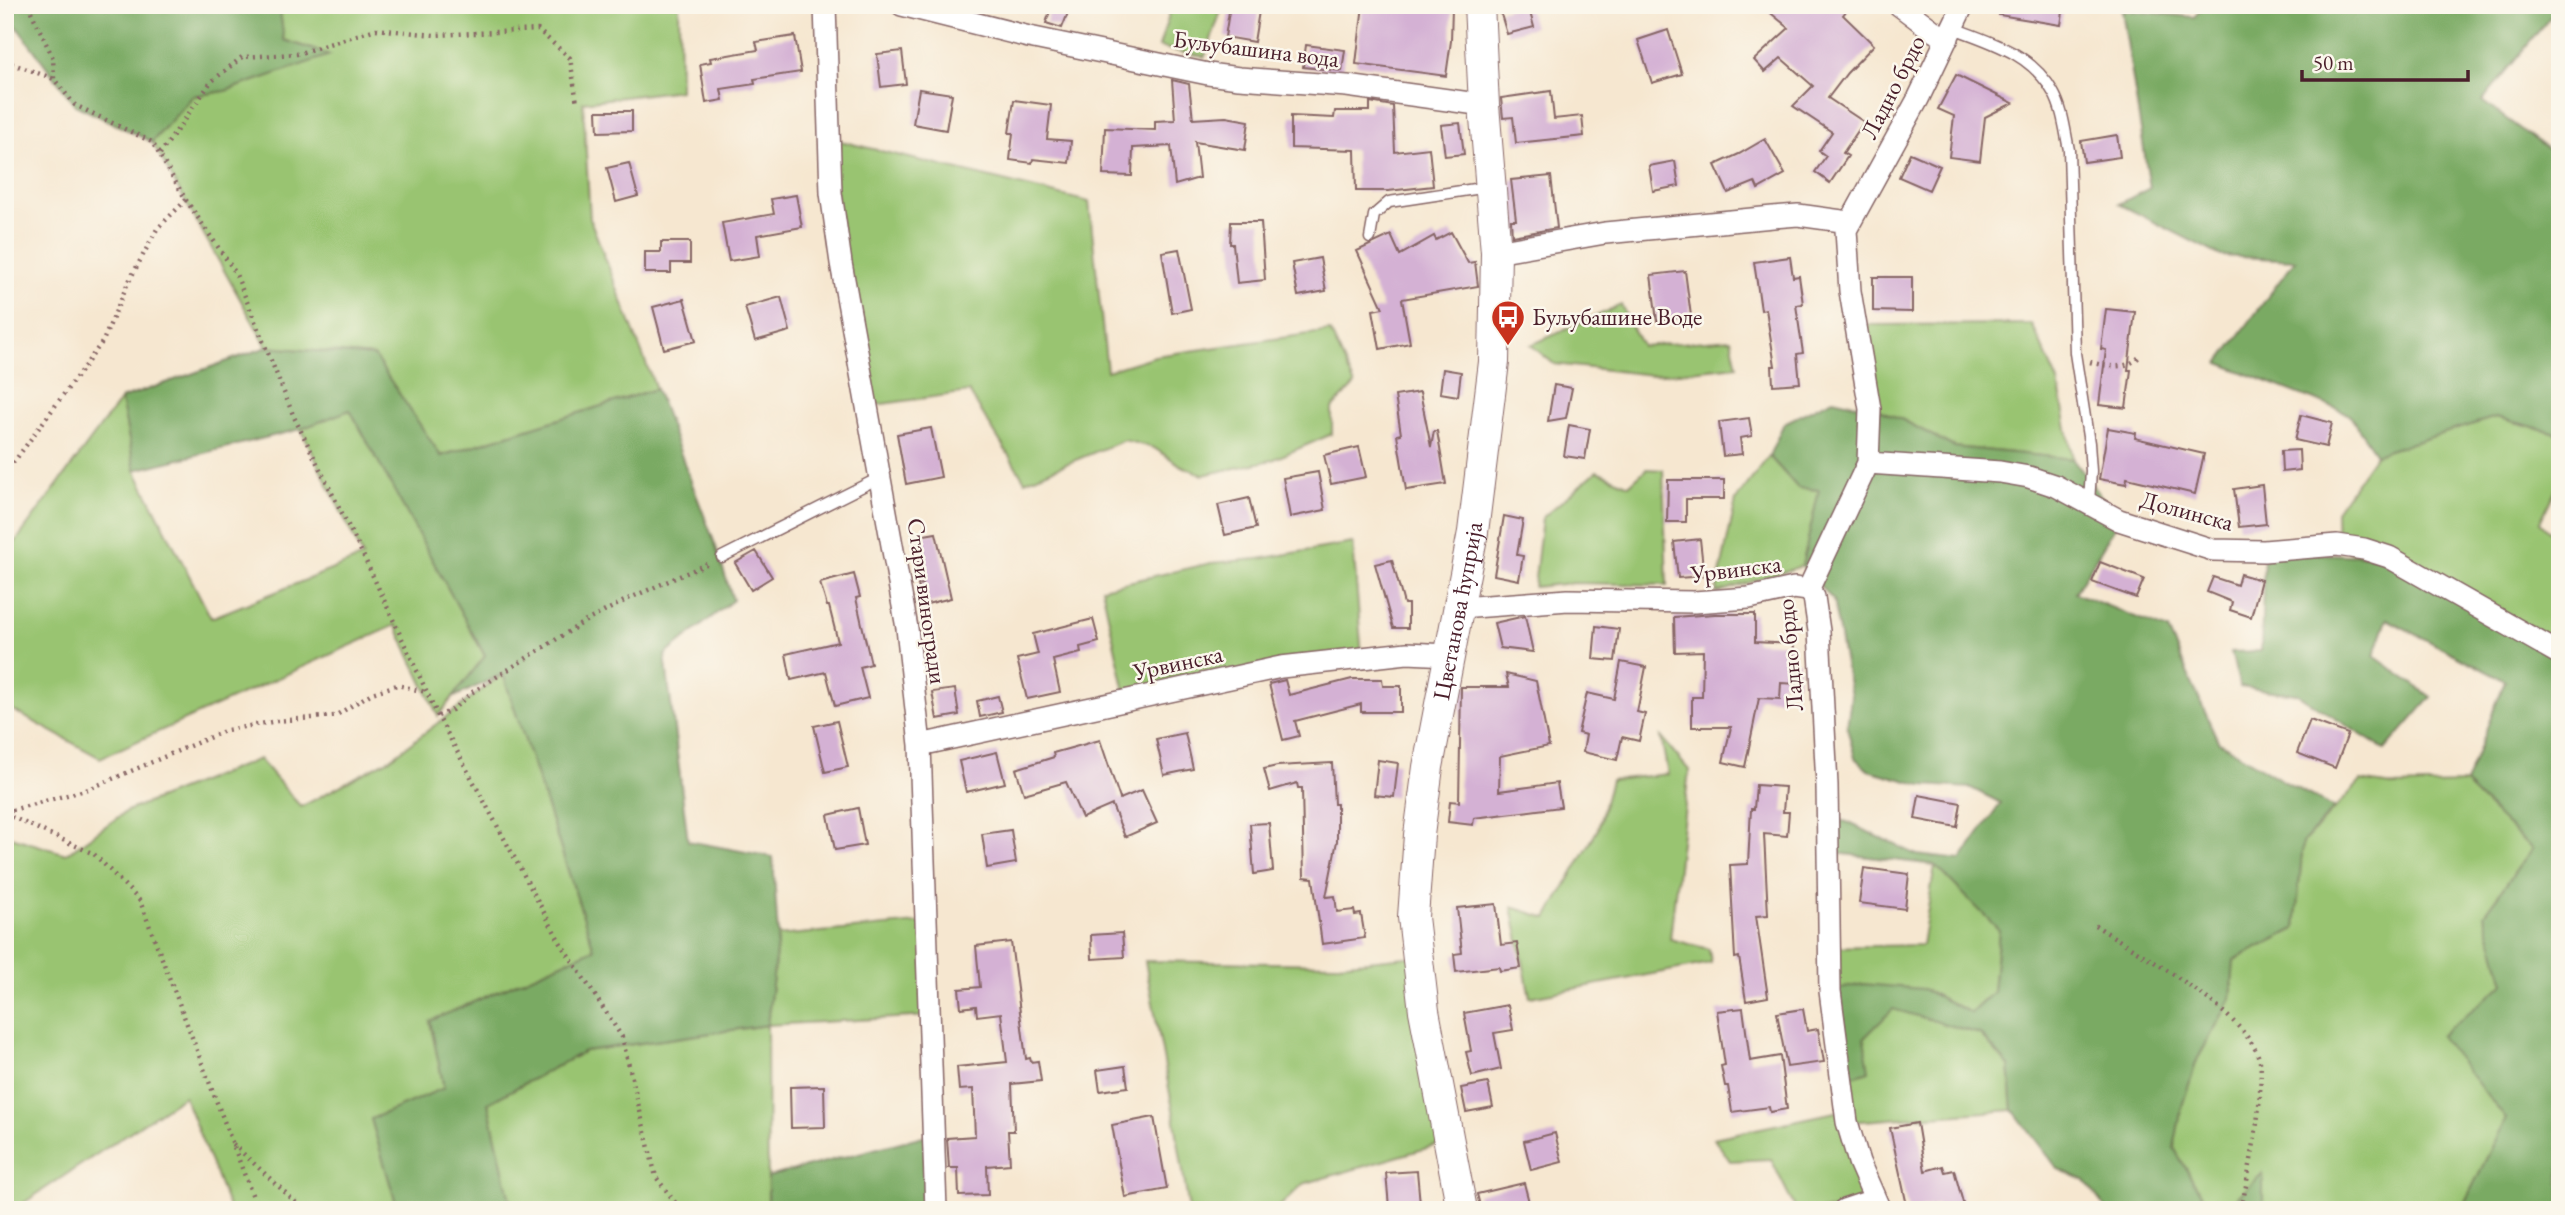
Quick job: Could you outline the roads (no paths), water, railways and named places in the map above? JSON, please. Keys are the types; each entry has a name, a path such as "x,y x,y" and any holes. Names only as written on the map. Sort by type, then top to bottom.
{"street":[{"name":"Стари виногради","path":"825,5 831,193 850,317 907,628 920,745 936,1210"},
{"name":"Буљубашина вода","path":"902,5 1029,37 1208,74 1347,86 1484,105"},
{"name":"Цветанова ћуприја","path":"1462,1210 1424,1011 1413,917 1419,835 1428,767 1473,532 1494,362 1496,252 1479,5"},
{"path":"1899,5 1935,32 1950,33"},
{"name":"Ладно брдо","path":"1877,1205 1859,1163 1847,1122 1830,991 1827,947 1827,785 1819,631 1814,597 1808,590 1868,463 1870,408 1850,291 1846,240 1849,222 1895,142 1963,5"},
{"path":"1496,252 1605,233 1773,217 1798,215 1849,222"},
{"name":"Долинска","path":"1868,463 2000,472 2029,477 2056,486 2119,520 2213,550 2264,551 2337,545 2364,549 2389,557 2560,654"},
{"name":"Урвинска","path":"1460,608 1556,600 1725,600 1749,598 1800,587 1808,590"},
{"name":"Урвинска","path":"920,745 1281,667 1407,653 1449,655"},
{"path":"1844,1210 1877,1205"}],"lane":[{"path":"1950,33 2015,53 2039,73 2054,92 2062,118 2069,150 2075,353 2089,443 2089,503"},
{"path":"1370,237 1374,215 1390,202 1491,186"},
{"path":"722,557 881,477"}],"place":[{"name":"Буљубашине Воде","path":"1508,347"}]}
